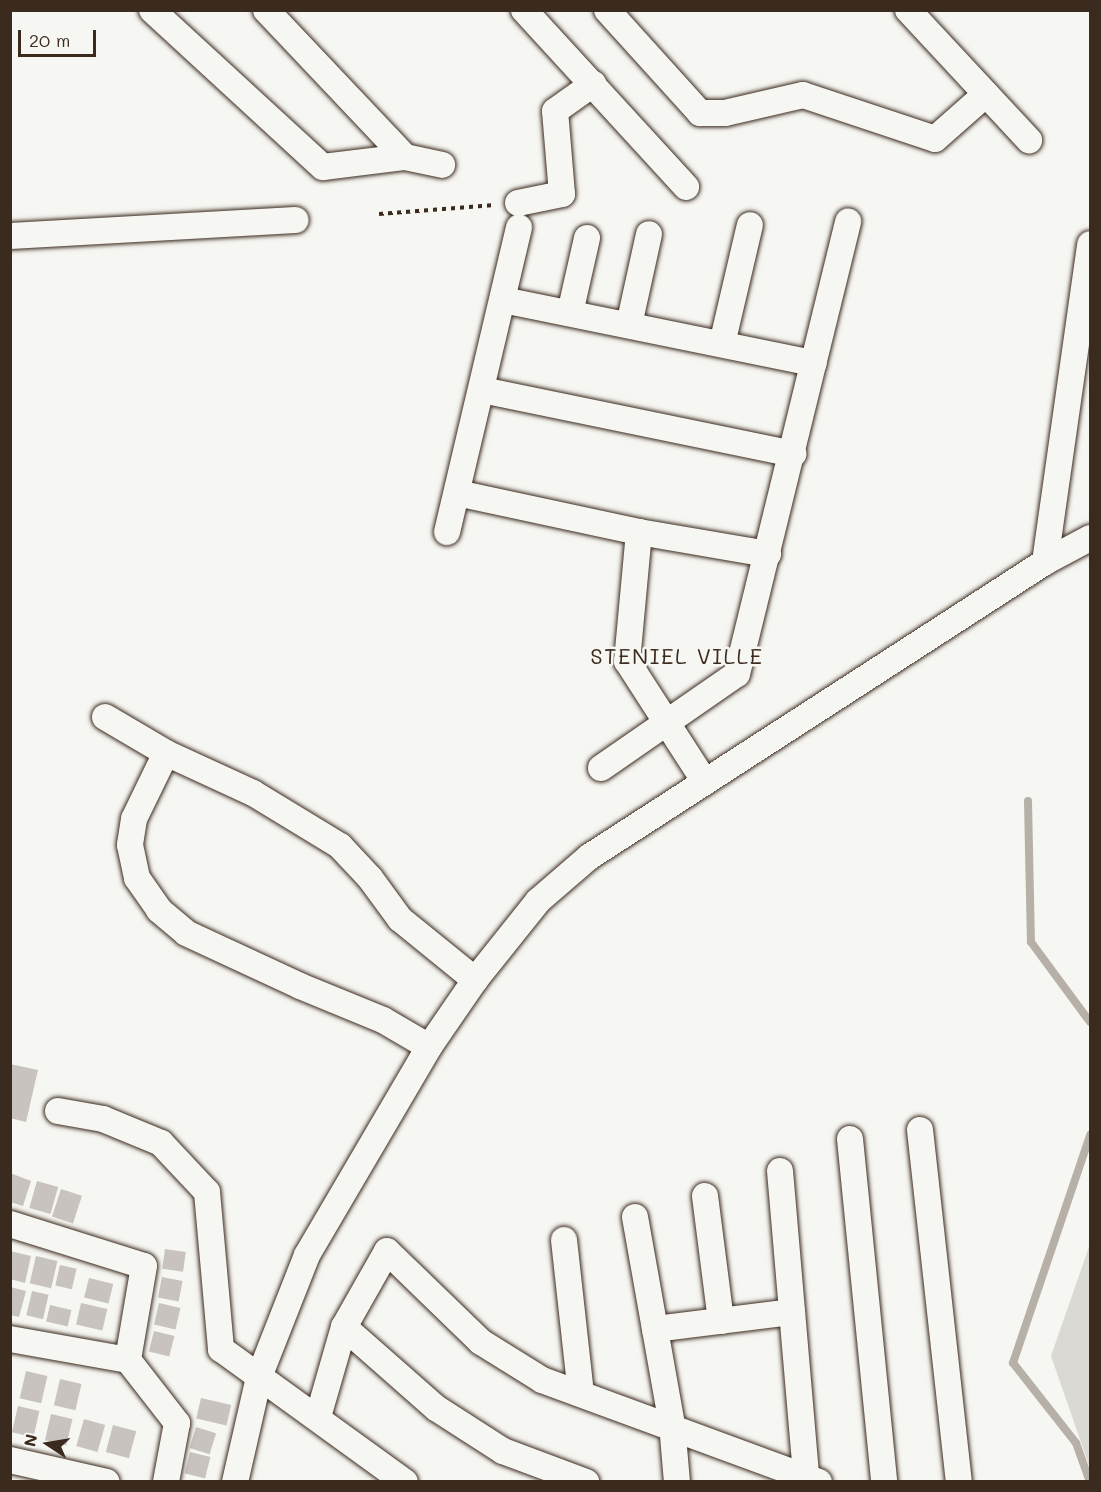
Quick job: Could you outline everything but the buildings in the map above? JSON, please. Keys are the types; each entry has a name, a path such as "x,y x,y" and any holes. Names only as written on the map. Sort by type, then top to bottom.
{"street":[{"path":"152,10 323,167 405,158 442,165"},
{"path":"266,10 405,158"},
{"path":"524,10 686,187"},
{"path":"607,10 700,113 725,113 803,95 935,139 986,94"},
{"path":"908,10 1029,140"},
{"path":"447,532 503,300 518,215 562,194 555,111 593,84"},
{"path":"10,236 296,220"},
{"path":"601,768 737,674 793,454 848,221"},
{"path":"722,344 750,225"},
{"path":"629,325 649,234"},
{"path":"570,313 587,238"},
{"path":"1045,562 1090,244"},
{"path":"503,300 814,363"},
{"path":"482,390 793,454"},
{"path":"458,493 639,532 768,554"},
{"path":"639,532 627,661 669,722 689,761 705,782"},
{"path":"235,1482 259,1377 307,1255 429,1047 475,980 538,901 589,857 1045,562 1090,538"},
{"path":"105,717 166,753 253,793 340,846 370,878 400,919 475,980"},
{"path":"166,753 134,819 130,845 137,878 159,910 186,933 289,982 383,1020 429,1047"},
{"path":"58,1111 103,1119 161,1143 207,1192 221,1349 405,1482"},
{"path":"920,1130 959,1482"},
{"path":"850,1139 884,1482"},
{"path":"318,1417 344,1327 387,1251 481,1342 542,1380 672,1424 813,1479 792,1312 780,1171"},
{"path":"705,1196 721,1321"},
{"path":"635,1217 672,1424 677,1482"},
{"path":"10,1224 144,1266 128,1360"},
{"path":"564,1240 581,1393"},
{"path":"655,1329 792,1312"},
{"path":"344,1327 436,1408 503,1451 586,1482"},
{"path":"10,1339 128,1360 177,1423 166,1482"},
{"path":"10,1460 107,1482"}],"path":[{"path":"379,214 518,215"}],"shaded area":[{"path":"1090,1244 1090,1468 1051,1356"}],"waterway":[{"path":"1028,801 1031,942 1090,1022"},
{"path":"1090,1135 1013,1363 1076,1443 1090,1482"}],"district":[{"name":"STENIEL VILLE","path":"677,656"}]}
